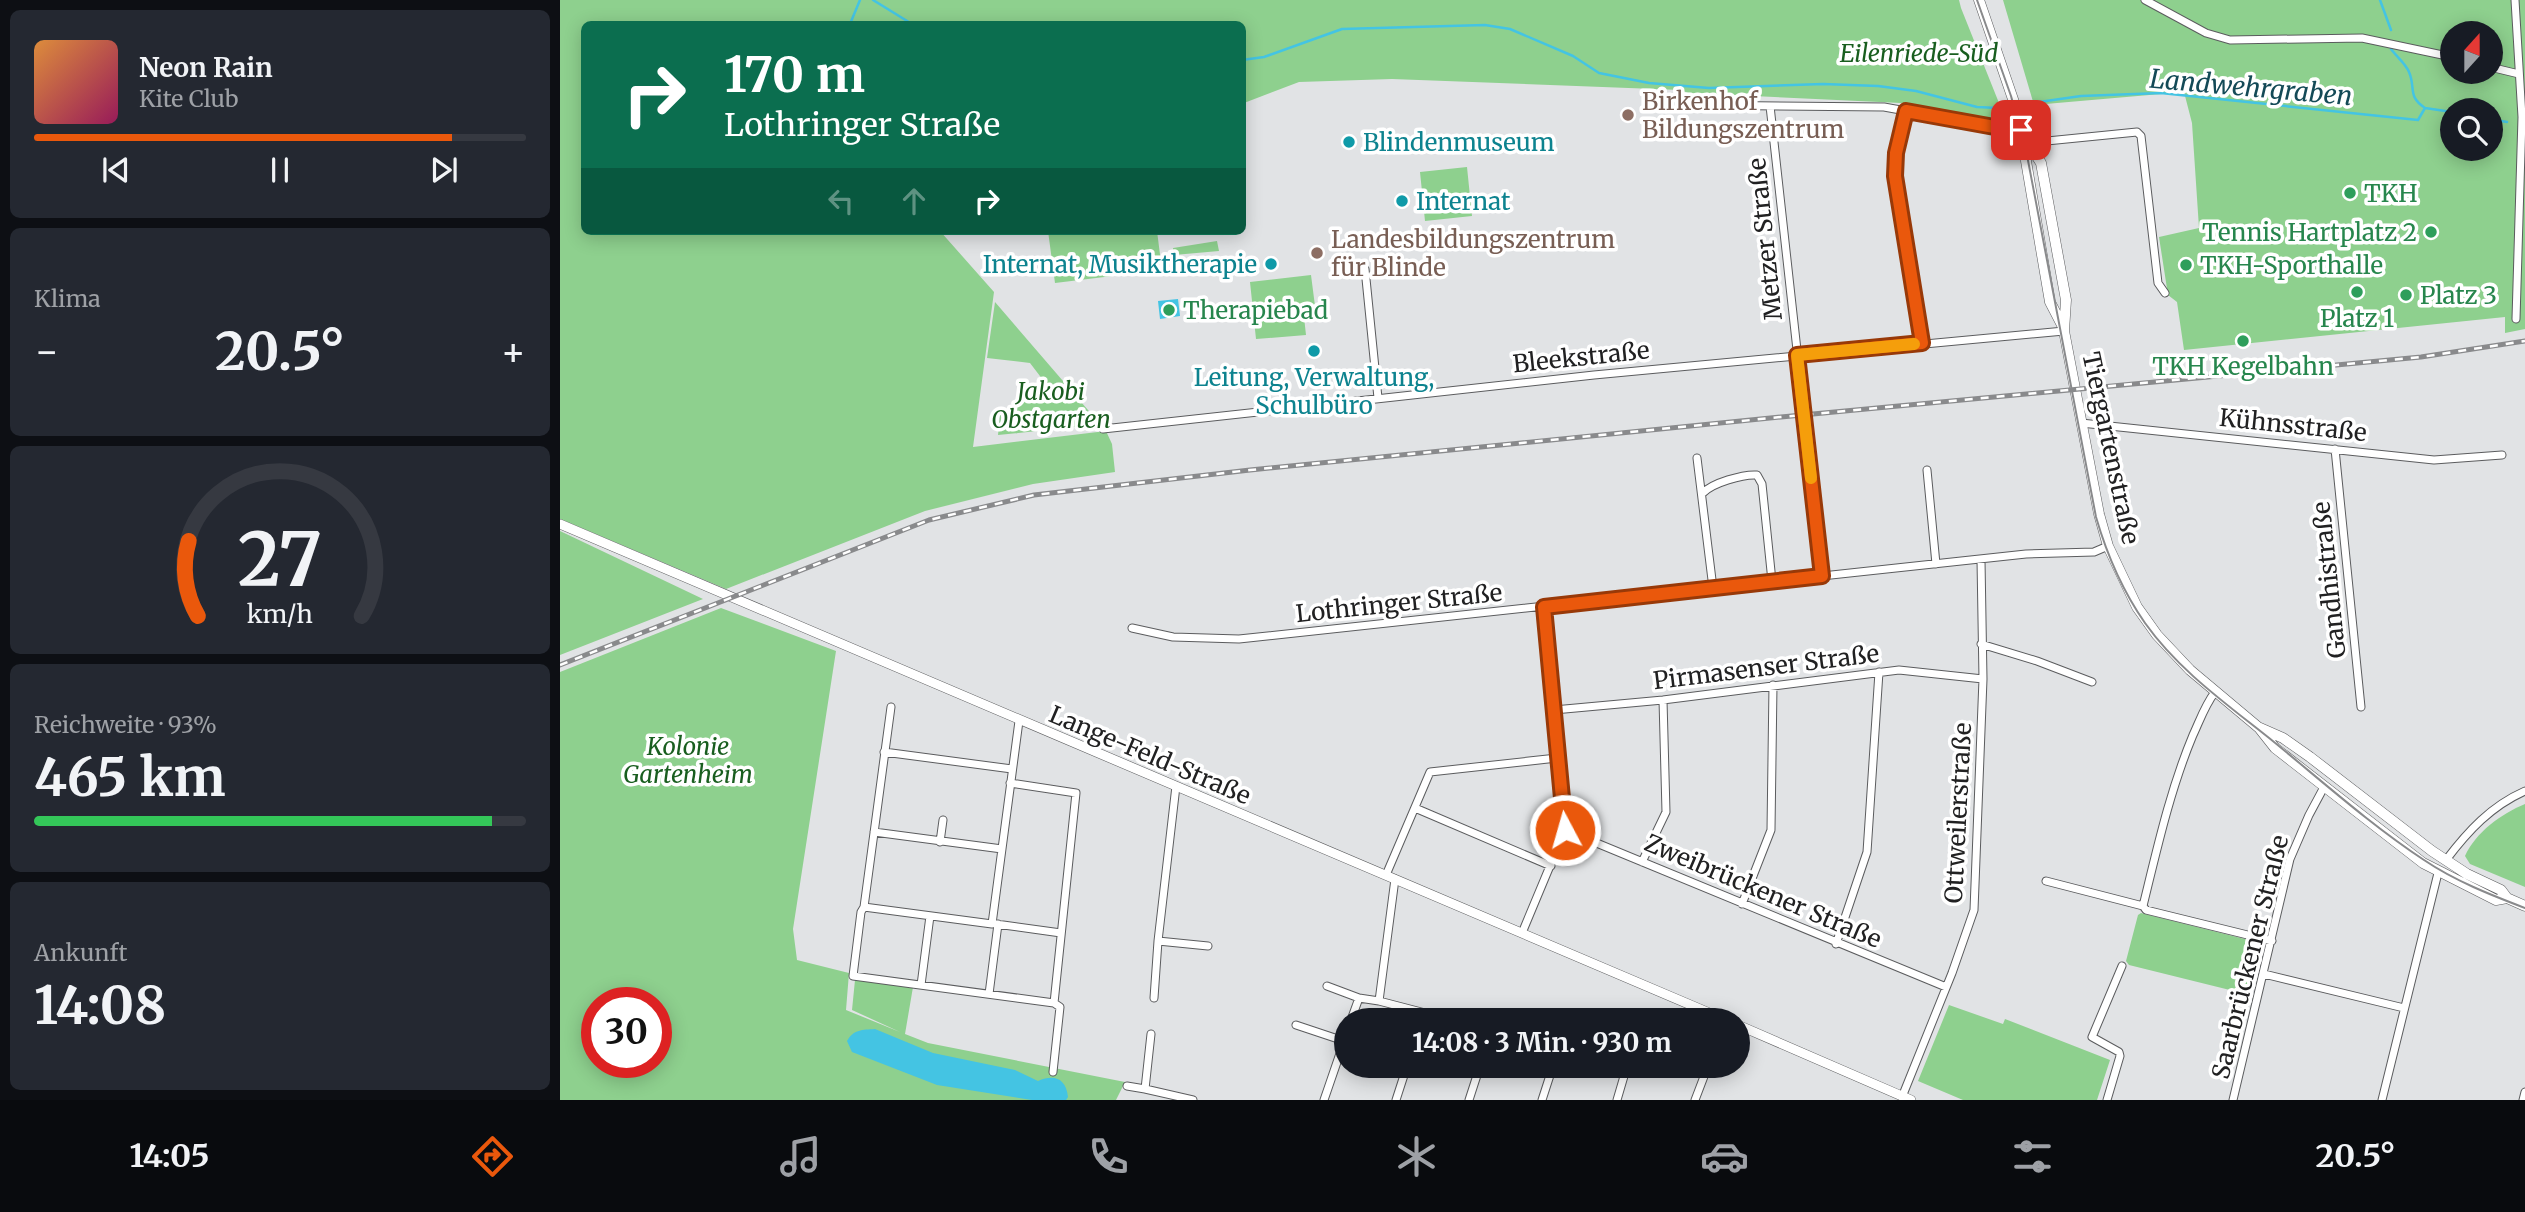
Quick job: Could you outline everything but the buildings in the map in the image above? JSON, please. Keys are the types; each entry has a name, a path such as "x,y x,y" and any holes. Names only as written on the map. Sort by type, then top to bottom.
{"main road":[{"path":"1979,0 2028,143"},
{"name":"Tiergartenstraße","path":"2028,143 2025,161 2050,302 2064,331"},
{"name":"Tiergartenstraße","path":"2028,143 2041,163 2066,300 2064,331 2099,514 2108,546 2137,607 2157,635 2190,670 2258,727 2275,748 2324,788 2438,873 2496,900 2507,898"},
{"name":"Tiergartenstraße","path":"2258,727 2293,745 2446,860 2501,890 2507,898 2525,906"},
{"path":"2438,873 2446,860"}],"street":[{"path":"2145,0 2206,33 2230,40 2362,38 2440,54"},
{"path":"2515,0 2522,130 2516,319"},
{"path":"2503,70 2519,74"},
{"path":"1685,106 1884,107 2024,131"},
{"name":"Metzer Straße","path":"1770,106 1822,576"},
{"path":"1906,111 1896,153 1895,176 1922,343"},
{"path":"2028,143 2137,132 2141,136 2158,283 2165,293"},
{"path":"1365,269 1378,398"},
{"name":"Bleekstraße","path":"1103,429 1797,355 2064,331"},
{"name":"Kühnsstraße","path":"2081,423 2434,460 2502,455"},
{"name":"Gandhistraße","path":"2335,449 2361,707"},
{"path":"1697,458 1713,588"},
{"path":"1927,470 1936,564"},
{"path":"1703,493 1706,489 1757,475 1762,484 1772,581"},
{"name":"Lange-Feld-Straße","path":"560,524 1698,1008"},
{"name":"Lothringer Straße","path":"1132,628 1173,637 1239,639 2026,554 2094,552 2108,546"},
{"name":"Ottweilerstraße","path":"1907,1098 1975,910 1983,679 1981,560"},
{"path":"1522,933 1565,830 1544,607"},
{"path":"1981,644 2092,682"},
{"name":"Pirmasenser Straße","path":"1554,710 1663,700 1899,670 1983,679"},
{"path":"1836,944 1867,852 1879,672"},
{"path":"1742,904 1771,830 1773,685"},
{"path":"2143,906 2167,811 2186,753 2208,701 2215,692"},
{"path":"1642,862 1666,812 1663,700"},
{"path":"891,707 853,976 1054,1003 1060,1007 1053,1072"},
{"path":"989,994 1002,849 1019,721"},
{"path":"884,752 1012,769"},
{"path":"1379,1002 1391,877 1430,772 1557,758"},
{"path":"1010,783 1076,793 1054,1003"},
{"path":"1154,998 1176,786"},
{"name":"Saarbrückener Straße","path":"2233,1100 2290,859 2324,788"},
{"path":"2446,860 2477,822 2491,810 2525,792"},
{"path":"1415,808 1551,866"},
{"path":"940,842 943,820"},
{"name":"Zweibrückener Straße","path":"1565,830 1836,944 1947,987"},
{"path":"874,832 1002,849"},
{"path":"2382,1100 2438,873"},
{"path":"2046,881 2143,906 2146,910 2272,941"},
{"path":"864,907 1061,933"},
{"path":"921,985 930,916"},
{"path":"1158,941 1208,946"},
{"path":"2107,1100 2119,1052 2092,1037 2122,966"},
{"path":"2264,974 2404,1008"},
{"path":"1327,986 1397,1008"},
{"path":"1355,1008 1359,998"},
{"path":"1296,1025 1334,1035"},
{"path":"1750,1031 1907,1098"},
{"path":"1145,1089 1151,1034"},
{"path":"1324,1100 1334,1070"},
{"path":"1396,1100 1403,1078"},
{"path":"1469,1100 1476,1078"},
{"path":"1542,1100 1549,1078"},
{"path":"1618,1100 1623,1078"},
{"path":"1695,1100 1703,1078"},
{"path":"1127,1086 1194,1100"},
{"path":"2523,1100 2525,1092"}],"green space":[{"name":"Eilenriede-Süd","path":"560,0 1959,0 2007,123 1901,103 1688,93 1681,90 1392,79 1299,82 1246,102 1246,21 581,21 581,235 944,235 994,292 973,447 1106,431 1112,444 1115,472 1033,484 925,511 726,589 560,519"},
{"path":"2003,0 2525,0 2525,329 2505,333 2505,317 2184,350 2177,302 2168,295 2159,237 2199,228 2192,123 2184,92 2034,105"},
{"path":"1467,167 1472,216 1425,221 1420,172"},
{"path":"1049,235 1158,235 1162,270 1055,283"},
{"path":"1217,241 1219,251 1174,255 1173,248"},
{"path":"1311,275 1315,306 1303,308 1306,335 1256,339 1250,282"},
{"name":"Jakobi Obstgarten","path":"995,302 1094,417 1094,425 998,435 1000,415 1043,380 1030,363 987,358"},
{"path":"560,531 703,599 560,655"},
{"name":"Kolonie Gartenheim","path":"721,608 836,651 793,929 797,960 849,973 846,1010 900,1032 852,1010 855,980 913,987 905,1034 928,1043 1125,1082 1116,1100 560,1100 560,672"},
{"path":"2525,804 2525,887 2470,864 2465,856 2476,839 2490,825"},
{"path":"2141,913 2261,943 2263,948 2252,991 2246,994 2129,965 2126,961 2138,915"},
{"path":"1949,1005 2003,1024 2005,1019 2110,1060 2097,1100 1963,1100 1918,1081"}],"water":[{"name":"Therapiebad","path":"1178,299 1180,316 1160,319 1158,301"},
{"path":"875,1029 933,1053 1015,1070 1038,1081 1058,1079 1065,1086 1068,1097 1066,1100 1032,1100 937,1085 852,1052 847,1041 852,1034"}],"waterway":[{"path":"851,21 860,0"},
{"name":"Landwehrgraben","path":"873,0 907,21"},
{"path":"2380,0 2391,30"},
{"name":"Landwehrgraben","path":"1246,59 1264,57 1342,29 1485,25 1510,29 1573,56 1599,73 1649,83 1709,88 1823,84 1878,86 1916,91 1977,107 1999,108"},
{"path":"2391,49 2408,69 2414,96 2425,108"},
{"name":"Landwehrgraben","path":"2039,102 2081,96 2161,93 2418,120 2425,108 2440,110"},
{"name":"Landwehrgraben","path":"2503,121 2507,122"}],"tram line":[{"path":"1977,0 2011,96 2026,150 2096,517 2105,545 2129,598 2145,623 2173,657 2205,687 2347,803 2448,875 2525,908"}],"railway":[{"path":"560,665 929,520 1034,495 1250,470 1781,417 2421,357 2525,341"}],"slow traffic":[{"path":"1811,478 1797,355 1914,344"}],"place":[{"name":"Birkenhof Bildungszentrum","path":"1628,115"},
{"name":"Blindenmuseum","path":"1349,142"},
{"name":"TKH","path":"2350,193"},
{"name":"Internat","path":"1402,201"},
{"name":"Tennis Hartplatz 2","path":"2431,232"},
{"name":"Landesbildungszentrum für Blinde","path":"1317,253"},
{"name":"Internat, Musiktherapie","path":"1271,264"},
{"name":"TKH-Sporthalle","path":"2186,265"},
{"name":"Platz 1","path":"2357,292"},
{"name":"Platz 3","path":"2406,295"},
{"name":"Therapiebad","path":"1169,310"},
{"name":"TKH Kegelbahn","path":"2243,341"},
{"name":"Leitung, Verwaltung, Schulbüro","path":"1314,351"}],"route":[{"path":"1565,830 1544,607 1822,576 1797,355 1922,343 1895,176 1896,153 1906,111 2021,130"}]}
